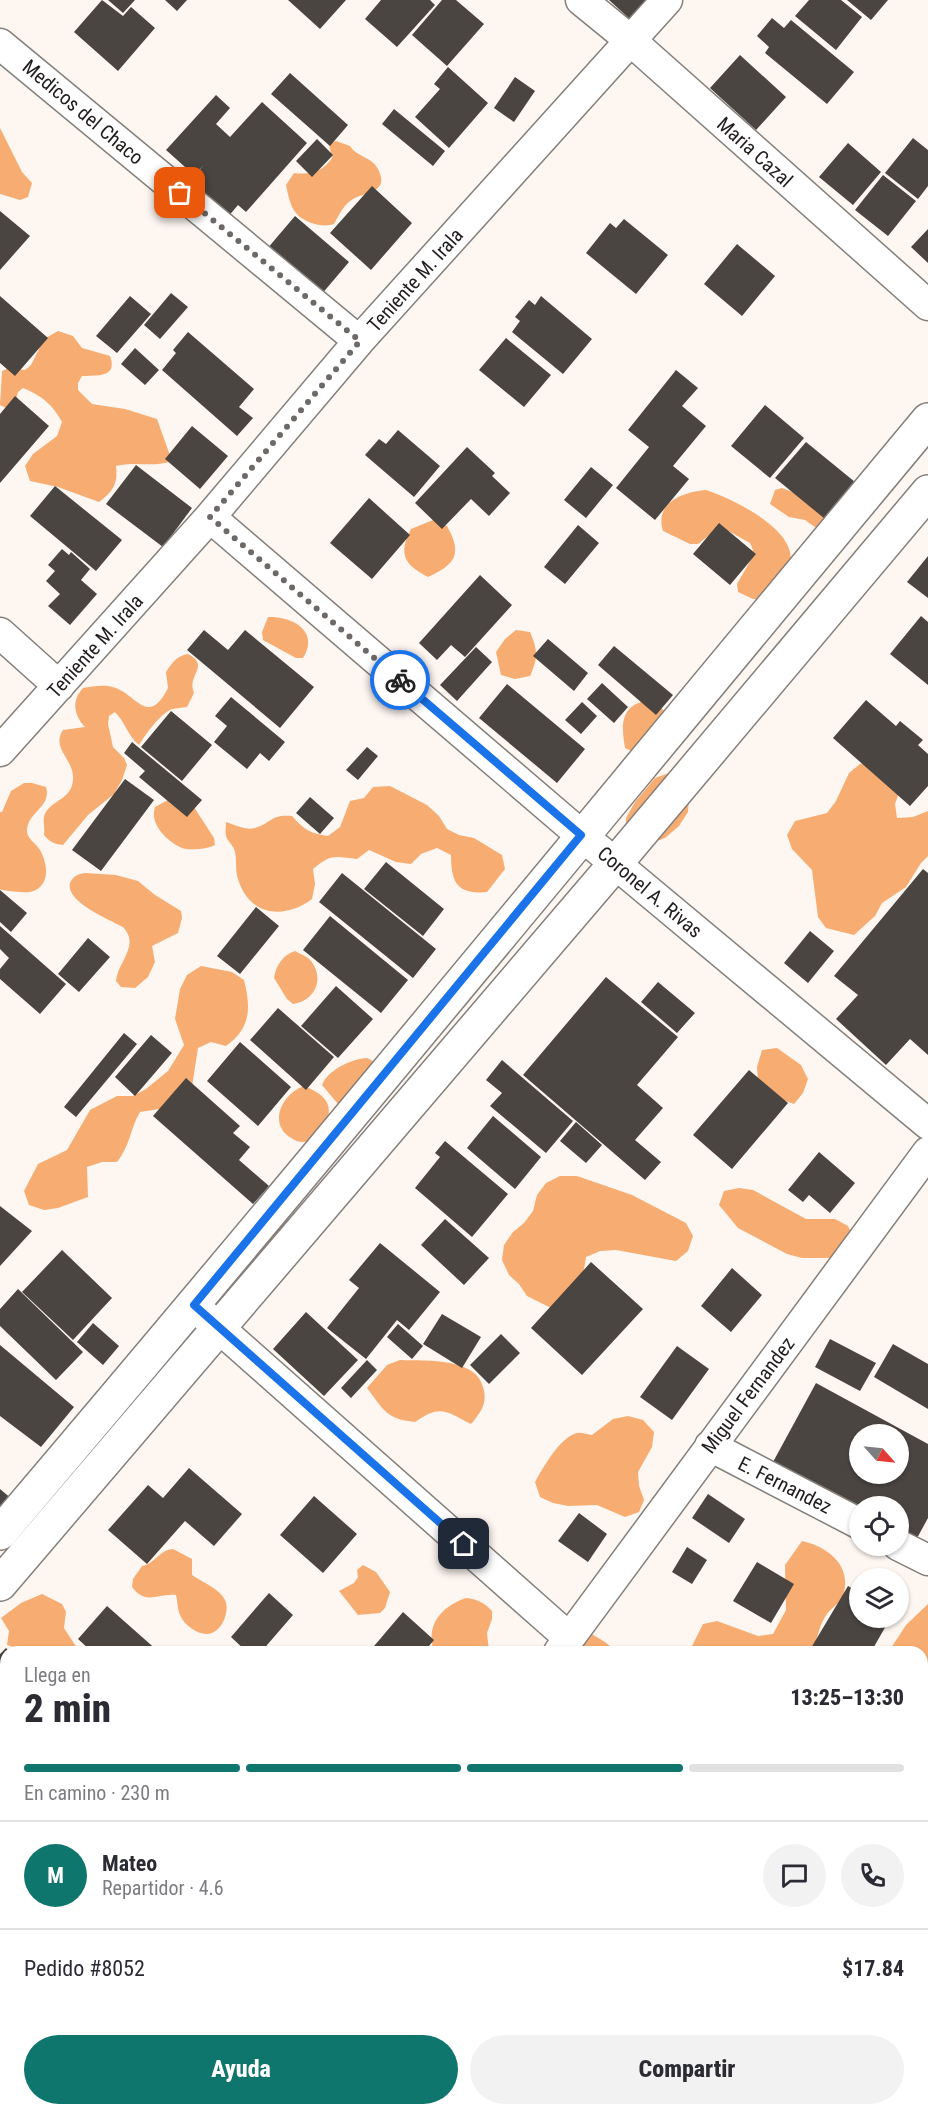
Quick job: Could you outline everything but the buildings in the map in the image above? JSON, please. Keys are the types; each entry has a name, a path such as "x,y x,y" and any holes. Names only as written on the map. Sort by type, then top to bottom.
{"street":[{"name":"Maria Cazal","path":"581,0 630,40 928,305"},
{"name":"Teniente M. Irala","path":"0,751 210,517 360,341 666,0"},
{"name":"Medicos del Chaco","path":"0,44 360,341"},
{"path":"0,1533 194,1305 581,835 928,420"},
{"path":"0,1584 615,864 928,492"},
{"name":"Coronel A. Rivas","path":"210,517 615,864 928,1124"},
{"path":"0,633 59,686"},
{"name":"Miguel Fernandez","path":"564,1644 928,1152"},
{"path":"194,1305 564,1644"},
{"name":"E. Fernandez","path":"710,1446 849,1518"},
{"path":"909,1550 928,1560"}],"shaded area":[{"path":"0,128 22,172 32,183 28,197 20,200 0,194"},
{"path":"336,141 350,146 356,153 372,162 378,169 381,183 375,190 350,201 334,224 314,224 299,217 294,210 286,185 294,173 310,173 324,167 332,158 329,144"},
{"path":"58,331 73,336 82,348 110,356 112,363 109,372 82,376 78,383 78,390 92,404 125,409 157,419 172,461 116,466 114,486 99,502 58,487 30,481 25,466 33,454 57,436 62,422 55,410 41,397 23,388 18,392 14,406 6,408 0,405 2,371 9,368 25,370 31,365 44,339"},
{"path":"782,488 803,496 841,501 829,537 805,520 789,517 770,504 775,490"},
{"path":"706,490 746,508 774,528 784,539 790,551 790,563 782,576 761,599 753,599 738,592 737,584 752,558 753,550 750,543 725,529 717,529 698,544 690,544 663,531 661,521 663,513 673,500 689,493"},
{"path":"433,520 447,526 455,544 455,551 454,558 445,568 428,577 413,568 404,552 411,529"},
{"path":"268,617 286,619 301,627 308,640 303,658 296,658 263,640 262,632"},
{"path":"516,630 530,632 536,654 530,676 515,679 501,675 496,652 505,639"},
{"path":"188,654 195,658 198,667 192,687 194,693 187,707 172,709 162,716 139,745 115,712 109,716 108,724 113,747 124,758 127,765 122,780 114,794 88,815 63,845 50,841 44,835 46,811 69,791 73,777 70,765 61,748 60,736 63,730 85,727 78,718 75,708 79,693 83,688 108,686 124,692 143,706 155,705 168,688 166,672 177,658"},
{"path":"641,702 661,708 667,713 638,754 625,748 623,727 625,715 634,705"},
{"path":"876,759 900,790 895,804 897,818 913,817 928,811 928,856 906,887 882,903 875,916 854,935 826,928 818,917 812,870 792,849 787,835 795,821 827,813 836,801 849,773 860,764"},
{"path":"669,773 681,781 689,797 688,812 679,826 665,838 657,841 626,833 626,818 635,802 655,778"},
{"path":"24,783 46,787 46,800 31,819 27,831 28,836 43,856 46,868 45,880 37,889 30,892 2,890 0,889 0,812 11,791"},
{"path":"390,786 427,805 439,816 447,829 459,835 474,838 502,855 505,869 487,892 462,889 452,873 451,855 437,848 421,854 411,864 396,862 369,850 357,859 333,857 319,864 313,869 315,884 312,899 301,906 279,912 269,911 250,901 238,879 236,855 226,836 226,822 252,829 276,817 292,816 308,830 328,836 340,827 350,801 364,798 373,787"},
{"path":"170,799 192,804 214,838 215,845 201,849 182,848 172,843 163,834 155,821 154,810 155,807"},
{"path":"85,873 116,875 138,881 181,911 182,918 178,933 152,946 155,962 148,977 135,988 121,987 116,981 129,948 130,942 126,930 81,903 70,890 70,883 73,879"},
{"path":"295,951 311,961 317,975 317,982 316,988 307,999 293,1004 287,999 274,978 281,961"},
{"path":"201,966 232,972 244,980 248,1008 245,1025 240,1032 226,1046 211,1042 198,1048 191,1093 185,1105 140,1112 125,1150 117,1162 102,1162 87,1167 88,1197 58,1208 44,1210 29,1205 24,1191 38,1164 67,1150 90,1110 117,1096 133,1096 146,1089 168,1071 184,1045 175,1019 180,989 187,975"},
{"path":"777,1048 801,1065 808,1079 803,1093 794,1104 780,1099 758,1082 757,1067 762,1050"},
{"path":"367,1058 380,1067 386,1076 389,1087 388,1098 375,1112 344,1111 322,1085 329,1075 341,1066"},
{"path":"304,1086 322,1096 329,1108 326,1123 316,1140 301,1142 285,1133 279,1119 280,1111 289,1096"},
{"path":"560,1176 577,1176 632,1195 686,1223 693,1236 688,1251 676,1261 616,1250 600,1251 586,1257 583,1275 555,1310 527,1296 509,1275 502,1260 504,1245 533,1211 537,1195 546,1183"},
{"path":"739,1188 753,1190 806,1219 835,1219 848,1226 855,1240 834,1258 802,1258 787,1254 738,1228 719,1205 724,1191"},
{"path":"400,1360 435,1361 470,1370 478,1377 483,1387 485,1398 481,1411 471,1424 443,1411 431,1413 415,1422 392,1416 386,1412 367,1388 387,1365"},
{"path":"628,1416 643,1420 654,1432 652,1447 638,1472 639,1486 644,1500 639,1512 625,1517 597,1505 568,1506 540,1497 535,1482 564,1440 577,1433 592,1435 613,1419"},
{"path":"802,1541 828,1552 835,1558 844,1573 843,1596 825,1617 814,1646 692,1646 703,1624 717,1621 758,1636 773,1634 786,1610 785,1565"},
{"path":"173,1549 192,1559 192,1575 215,1589 225,1600 227,1609 224,1619 219,1628 212,1633 203,1634 183,1621 176,1595 147,1597 137,1593 132,1587 133,1579 142,1566"},
{"path":"363,1565 376,1572 390,1592 385,1608 380,1613 358,1615 339,1591 354,1583 358,1577 357,1570"},
{"path":"42,1594 62,1604 66,1612 64,1628 76,1646 7,1645 9,1631 1,1618 21,1603"},
{"path":"466,1598 474,1599 492,1611 487,1633 488,1646 433,1646 434,1625 443,1611"},
{"path":"928,1604 928,1646 892,1646 904,1628 909,1628 909,1622"},
{"path":"580,1627 610,1646 556,1646"}],"way so far":[{"path":"180,193 360,341 210,517 400,680"}],"route":[{"path":"400,680 581,835 194,1305 464,1544"}]}
